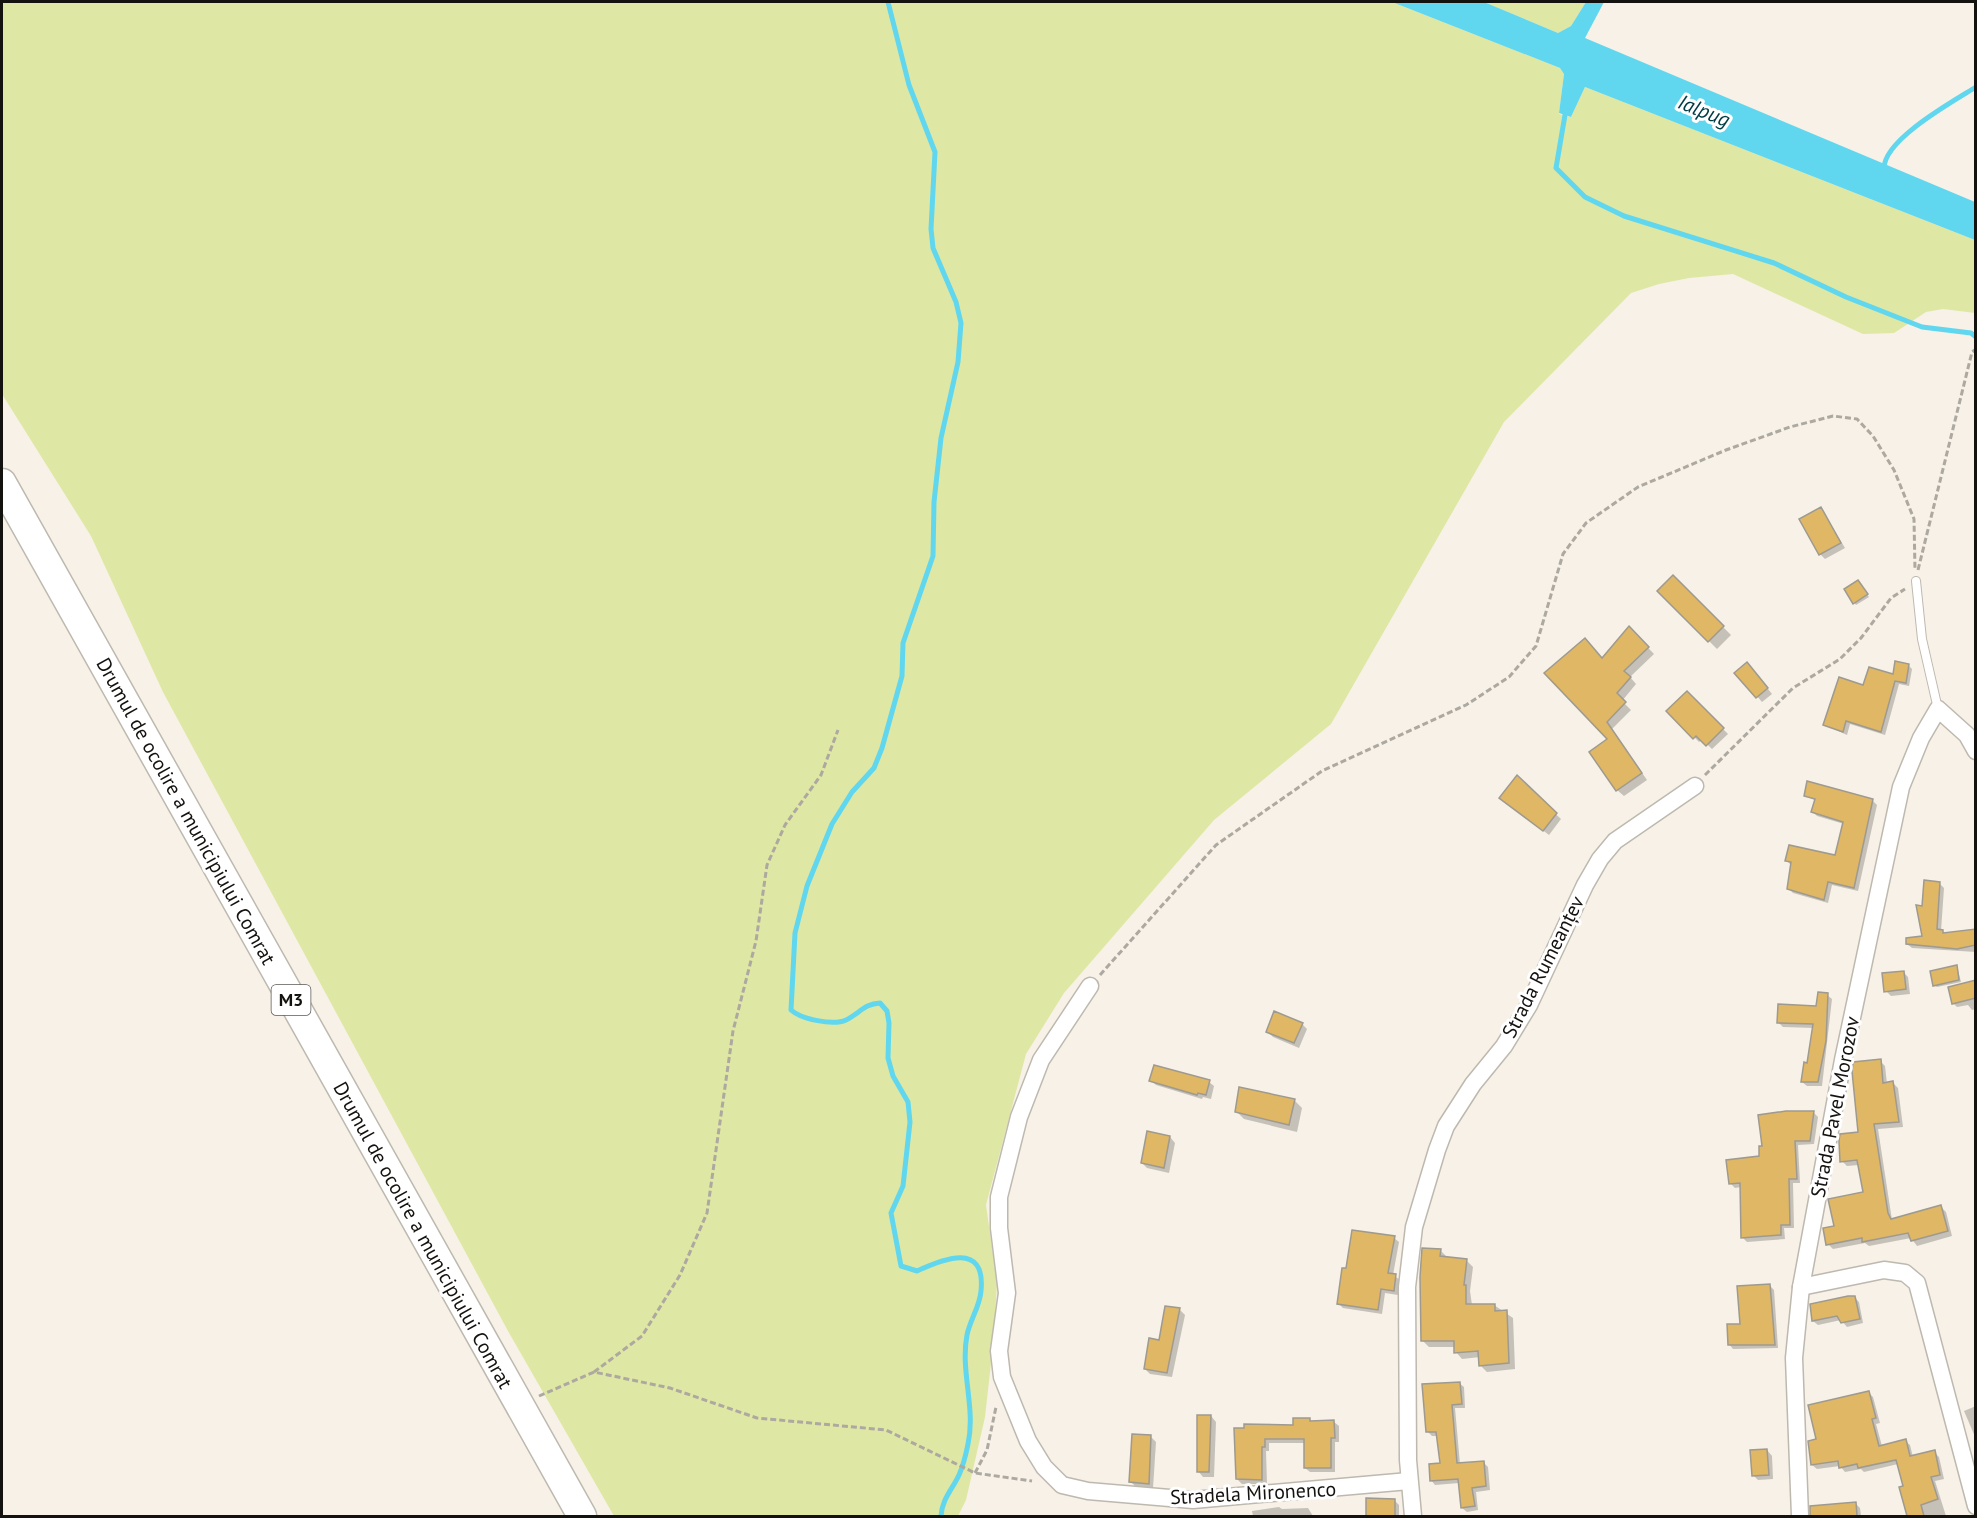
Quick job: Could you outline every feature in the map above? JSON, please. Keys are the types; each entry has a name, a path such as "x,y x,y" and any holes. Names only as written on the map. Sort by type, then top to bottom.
{"highway":[{"name":"Drumul de ocolire a municipiului Comrat","path":"2,483 582,1516"}],"street":[{"path":"1938,709 1967,735 1976,751"},
{"name":"Strada Pavel Morozov","path":"1800,1516 1794,1358 1801,1287 1843,1060 1901,787 1921,738 1938,709"},
{"name":"Strada Rumeanțev","path":"1413,1516 1409,1481 1407,1380 1410,1253 1414,1227 1446,1126 1473,1084 1504,1046 1529,1005 1585,885 1600,859 1615,841 1695,786"},
{"path":"1062,1485 1044,1467 1028,1441 1006,1386 999,1351 1007,1293 999,1228 999,1197 1018,1117 1041,1060 1090,986"},
{"path":"1801,1287 1884,1270 1905,1273 1917,1283 1976,1506"},
{"name":"Stradela Mironenco","path":"1062,1485 1124,1496 1193,1500 1409,1481"}],"lane":[{"path":"1916,580 1922,639 1938,709"}],"path":[{"path":"1695,786 1793,688 1840,659 1861,638 1891,598 1916,580 1974,350"},
{"path":"1090,986 1216,845 1322,771 1466,705 1509,677 1536,646 1563,554 1586,523 1638,487 1726,450 1790,427 1833,416 1857,419 1873,436 1894,470 1914,519 1916,580"},
{"path":"518,1404 594,1372 642,1336 680,1275 707,1213 733,1031 756,942 767,865 785,825 821,775 838,730"},
{"path":"594,1372 670,1388 757,1418 886,1430 975,1473 1062,1485"},
{"path":"975,1473 987,1450 997,1399 1006,1386"}],"green space":[{"path":"2,2 1392,2 1560,68 1564,74 1559,114 1571,117 1585,87 1975,240 1975,313 1943,309 1926,312 1894,333 1863,334 1733,274 1689,278 1631,293 1504,422 1331,724 1214,820 1064,993 1026,1054 986,1205 997,1283 994,1336 985,1417 966,1500 958,1516 614,1516 508,1331 163,692 91,536 2,394"},
{"path":"1484,2 1586,2 1571,26 1558,33"}],"water":[{"name":"Ialpug","path":"1392,2 1484,2 1558,33 1571,26 1586,2 1604,2 1585,38 1975,202 1975,240 1585,87 1571,117 1559,113 1564,74 1560,68"}],"building":[{"path":"1821,507 1841,543 1819,555 1799,519"},
{"path":"1673,575 1724,626 1708,642 1657,591"},
{"path":"1858,580 1868,594 1853,604 1844,589"},
{"path":"1629,626 1649,647 1624,671 1631,677 1617,693 1626,702 1607,722 1642,773 1616,791 1589,752 1607,739 1544,673 1585,638 1602,658"},
{"path":"1895,661 1909,664 1906,683 1895,681 1881,732 1846,721 1843,732 1823,725 1839,677 1863,685 1869,667 1893,674"},
{"path":"1747,662 1768,688 1756,698 1734,673"},
{"path":"1687,691 1724,728 1706,746 1696,736 1693,739 1666,711"},
{"path":"1517,775 1557,813 1543,831 1499,798"},
{"path":"1807,781 1873,799 1854,888 1828,882 1824,900 1787,889 1791,862 1785,861 1789,845 1835,855 1843,822 1811,812 1815,799 1804,796"},
{"path":"1924,880 1940,882 1937,929 1943,930 1943,933 1976,929 1976,945 1957,949 1906,944 1906,938 1922,936 1916,905 1922,906"},
{"path":"1957,965 1959,980 1933,986 1930,971"},
{"path":"1904,971 1906,989 1884,992 1882,973"},
{"path":"1976,980 1976,998 1952,1004 1948,987"},
{"path":"1818,992 1828,993 1826,1041 1818,1082 1801,1082 1804,1062 1807,1063 1813,1024 1777,1023 1778,1004 1816,1006"},
{"path":"1274,1011 1303,1023 1294,1043 1266,1032"},
{"path":"1881,1059 1883,1083 1893,1081 1899,1122 1874,1124 1888,1213 1891,1219 1941,1205 1948,1231 1911,1241 1908,1233 1862,1242 1862,1238 1826,1245 1823,1228 1834,1226 1828,1199 1863,1192 1857,1160 1840,1162 1840,1134 1858,1132 1853,1062"},
{"path":"1154,1065 1210,1080 1206,1095 1198,1093 1197,1095 1149,1081"},
{"path":"1239,1087 1295,1099 1289,1125 1235,1112"},
{"path":"1786,1111 1814,1111 1810,1141 1795,1141 1797,1179 1789,1179 1790,1225 1781,1225 1781,1235 1741,1238 1740,1183 1729,1184 1726,1160 1759,1156 1759,1146 1762,1146 1758,1115"},
{"path":"1147,1131 1170,1136 1164,1168 1141,1163"},
{"path":"1352,1230 1395,1236 1388,1273 1396,1274 1394,1291 1381,1289 1378,1310 1337,1304 1342,1268 1346,1268"},
{"path":"1422,1248 1441,1249 1440,1256 1467,1259 1464,1285 1466,1285 1466,1304 1495,1304 1495,1311 1507,1310 1509,1363 1479,1366 1478,1351 1454,1353 1454,1341 1421,1341"},
{"path":"1770,1284 1775,1345 1728,1345 1727,1324 1740,1324 1737,1286"},
{"path":"1855,1296 1860,1319 1841,1323 1837,1316 1812,1321 1810,1304"},
{"path":"1165,1306 1180,1308 1167,1373 1144,1369 1149,1338 1159,1340"},
{"path":"1460,1382 1462,1404 1452,1405 1457,1463 1484,1461 1486,1486 1472,1488 1475,1506 1461,1508 1458,1479 1430,1481 1429,1464 1440,1463 1436,1432 1426,1432 1422,1384"},
{"path":"1869,1391 1876,1418 1872,1419 1879,1446 1906,1439 1910,1456 1935,1450 1940,1475 1931,1477 1938,1499 1921,1505 1924,1516 1907,1516 1899,1487 1903,1486 1896,1460 1858,1468 1857,1464 1839,1468 1838,1461 1811,1465 1808,1441 1816,1439 1808,1405"},
{"path":"1197,1415 1211,1415 1209,1472 1197,1472"},
{"path":"1293,1418 1310,1418 1310,1421 1334,1420 1335,1438 1331,1438 1331,1468 1304,1468 1304,1439 1265,1439 1265,1447 1262,1447 1262,1480 1236,1479 1234,1428 1244,1428 1244,1424 1293,1425"},
{"path":"1132,1434 1151,1435 1149,1484 1129,1482"},
{"path":"1767,1449 1769,1475 1752,1476 1750,1450"},
{"path":"1366,1498 1395,1499 1395,1516 1366,1516"},
{"path":"1856,1502 1857,1516 1810,1516 1810,1506"}],"waterway":[{"path":"888,2 909,85 935,152 931,229 933,248 956,302 961,323 958,362 941,438 934,502 933,556 903,643 902,676 882,748 874,768 852,792 832,824 807,886 795,933 791,1010 809,1019 826,1022 846,1020 866,1007 880,1003 887,1011 888,1058 893,1076 908,1102 910,1122 903,1186 891,1213 901,1266 917,1271 939,1262 961,1258 977,1265 981,1275 980,1297 968,1329 965,1349 970,1417 968,1444 960,1471 945,1500 941,1516"},
{"path":"1884,169 1887,158 1906,134 1976,87"},
{"path":"1566,109 1556,168 1585,197 1624,216 1774,263 1846,297 1922,327 1971,333 1976,337"}]}
